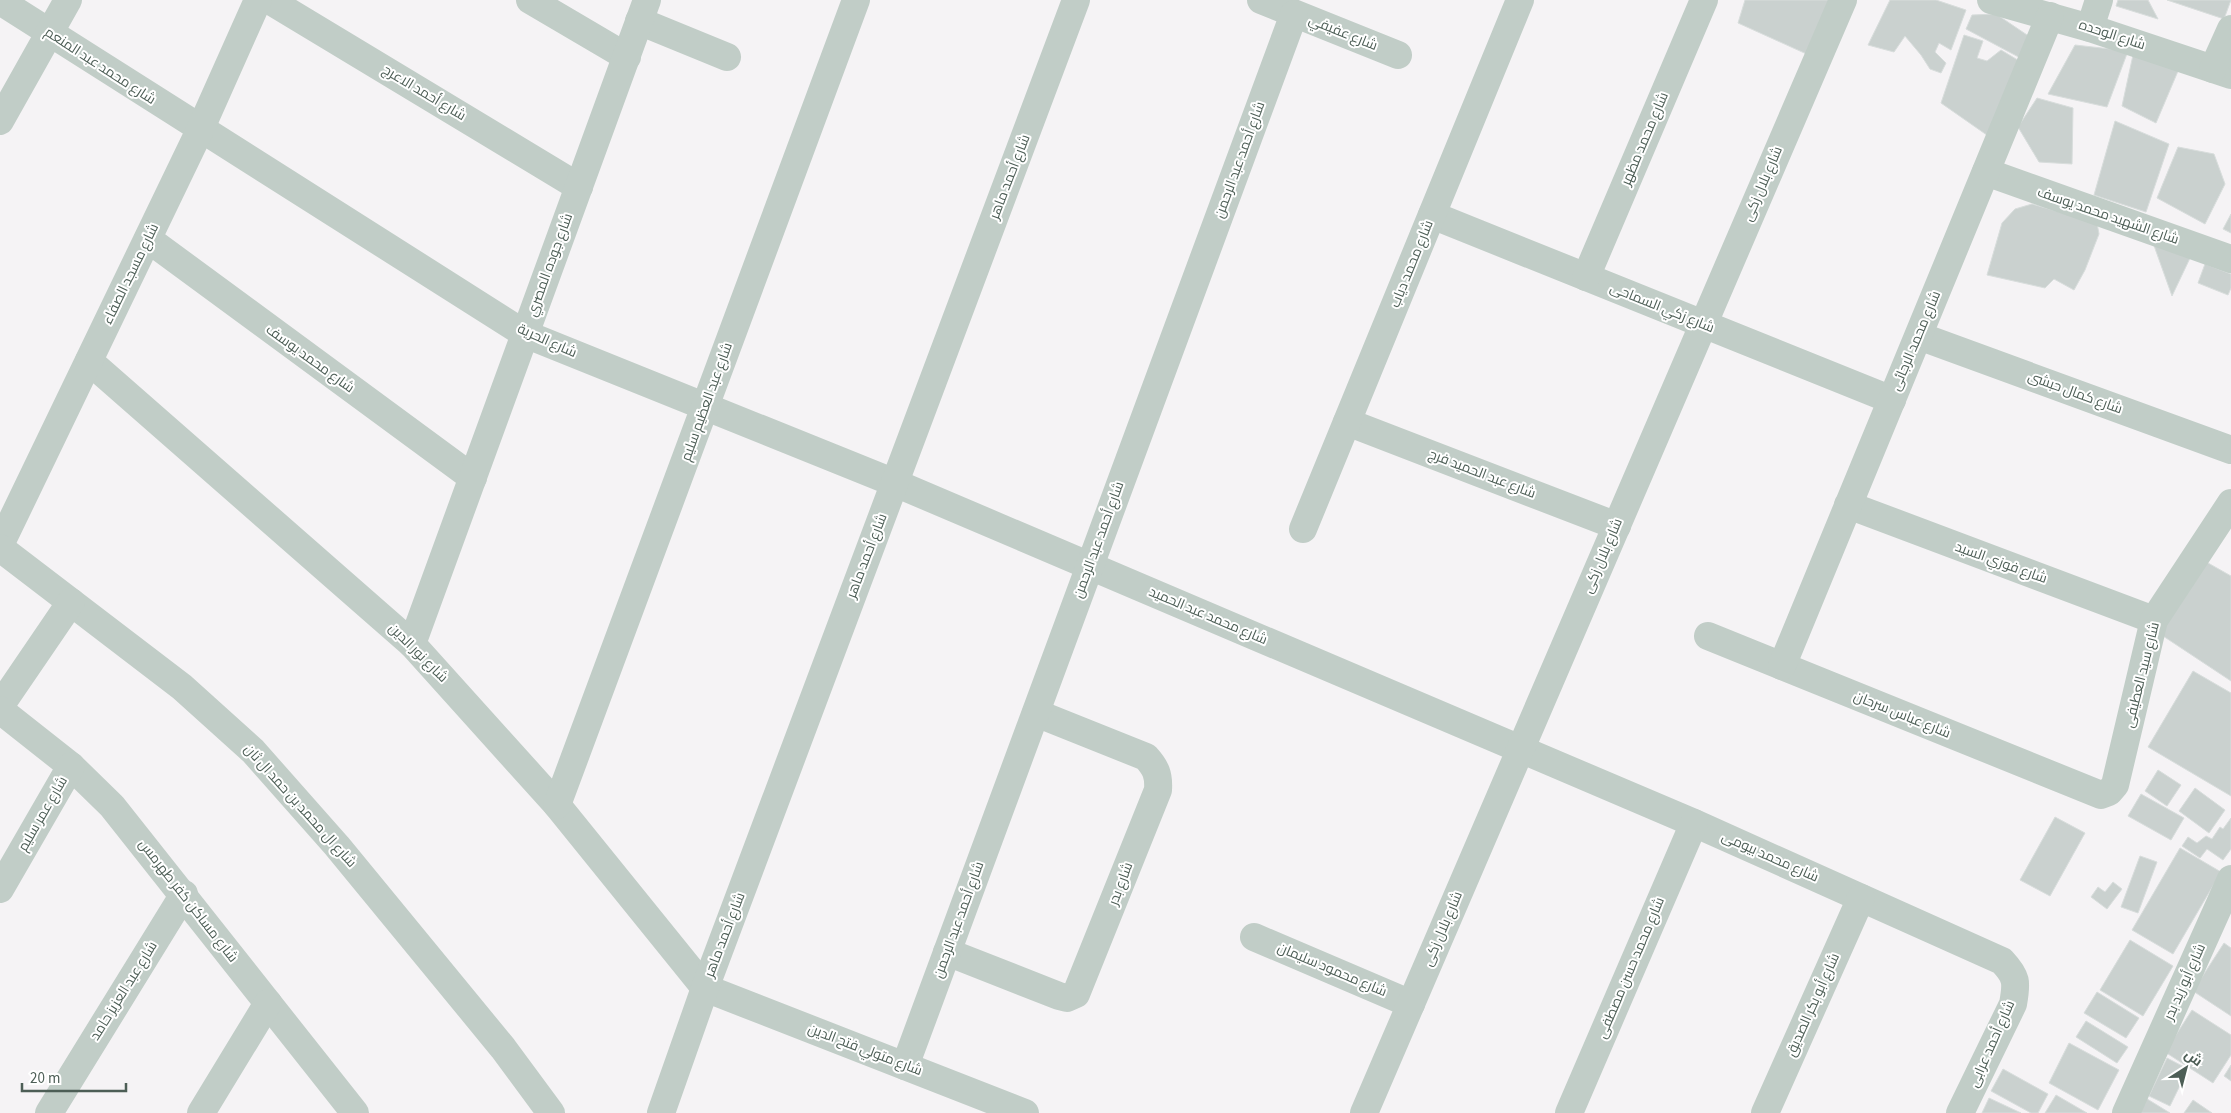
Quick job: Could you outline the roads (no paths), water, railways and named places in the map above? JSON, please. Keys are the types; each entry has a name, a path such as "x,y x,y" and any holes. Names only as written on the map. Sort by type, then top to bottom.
{"street":[{"path":"0,121 68,0"},
{"name":"شارع مسجد الصفاء","path":"0,546 200,130 258,0"},
{"name":"شارع أحمد الاعرج","path":"269,0 579,187"},
{"path":"530,0 627,57"},
{"name":"شارع عبد العظيم سليم","path":"557,805 856,0"},
{"name":"شارع أحمد ماهر","path":"660,1113 705,988 1076,0"},
{"name":"شارع عفيفي","path":"1260,0 1398,55"},
{"name":"شارع محمد دياب","path":"1303,529 1520,0"},
{"name":"شارع محمد مظهر","path":"1586,277 1704,0"},
{"name":"شارع بلال زكى","path":"1364,1113 1843,0"},
{"name":"شارع الوحده","path":"1991,0 2090,28 2222,72"},
{"path":"2090,28 2099,0"},
{"name":"شارع محمد عبد المنعم","path":"0,1 200,130"},
{"path":"643,11 727,57"},
{"name":"شارع جوده المصري","path":"412,644 643,11"},
{"name":"شارع أحمد عبد الرحمن","path":"905,1066 1294,14"},
{"name":"شارع محمد الرجائى","path":"1782,666 2050,16"},
{"path":"2222,72 2231,29"},
{"name":"شارع الحرية","path":"200,130 525,334 895,483"},
{"name":"شارع الشهيد محمد يوسف","path":"1986,172 2231,259"},
{"name":"شارع زكي السماحى","path":"1432,215 1892,400"},
{"name":"شارع محمد يوسف","path":"148,239 473,478"},
{"name":"شارع كمال حبشى","path":"1918,336 2231,450"},
{"name":"شارع نور الدين","path":"89,361 412,644 557,805 705,988"},
{"name":"شارع عبد الحميد فرج","path":"1347,422 1616,526"},
{"name":"شارع محمد عبد الحميد","path":"895,483 1520,750"},
{"name":"شارع سيد العطيفى","path":"2096,794 2109,792 2115,785 2154,620 2231,503"},
{"name":"شارع فوزي السيد","path":"1848,506 2154,620"},
{"name":"شارع ال محمد بن حمد ال ثان","path":"0,546 182,687 253,751 338,846 503,1048 552,1113"},
{"path":"0,706 71,602"},
{"name":"شارع عباس سرحان","path":"1708,636 2096,794"},
{"name":"شارع مساكن كفر طهرمس","path":"0,710 70,766 112,806 184,894 354,1113"},
{"name":"شارع بدر","path":"947,952 1058,996 1067,998 1076,994 1158,790 1159,778 1155,766 1146,757 1036,714"},
{"name":"شارع محمد بيومى","path":"1520,750 1694,823 2002,961 2013,973"},
{"name":"شارع عمر سليم","path":"0,889 70,766"},
{"name":"شارع محمد حسن مصطفى","path":"1568,1113 1694,823"},
{"name":"شارع أبو زيد بدر","path":"2126,1113 2231,879"},
{"name":"شارع عبد العزيز حامد","path":"49,1113 184,894"},
{"name":"شارع أبو بكر الصديق","path":"1765,1113 1861,898"},
{"name":"شارع محمود سليمان","path":"1254,936 1411,1004"},
{"name":"شارع أحمد عرابى","path":"1960,1113 2013,1004 2016,987 2013,973"},
{"name":"شارع متولي فتح الدين","path":"705,988 1025,1113"},
{"path":"201,1113 268,1004"}]}
